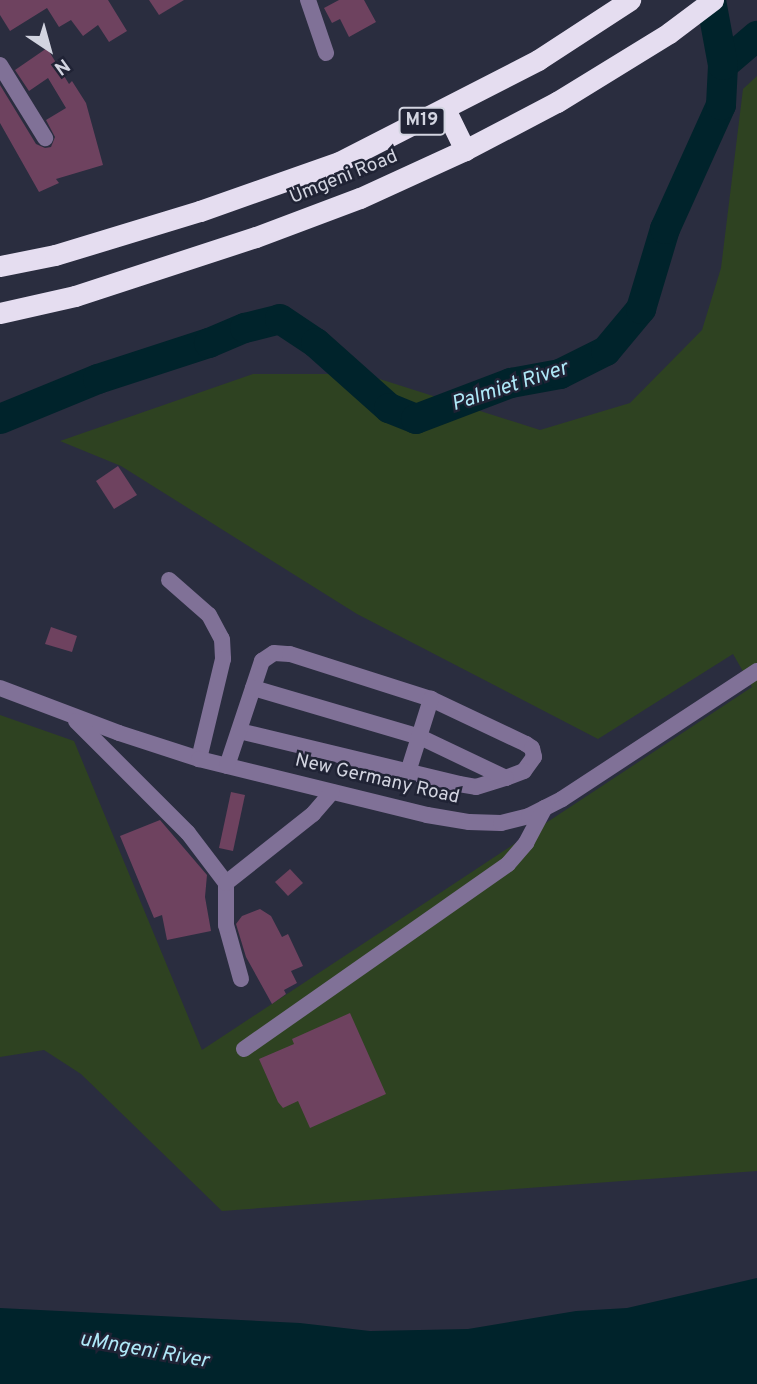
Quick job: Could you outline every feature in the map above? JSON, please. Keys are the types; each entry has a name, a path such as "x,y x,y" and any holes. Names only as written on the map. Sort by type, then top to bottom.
{"highway":[{"name":"Umgeni Road","path":"0,266 55,255 187,215 326,167 538,60 630,0"},
{"name":"Umgeni Road","path":"0,313 75,296 256,237 360,198 466,150 557,102 669,33 713,0"},
{"path":"445,109 466,150"}],"street":[{"path":"309,0 326,53"},
{"path":"0,65 45,138"},
{"path":"169,580 209,615 222,639 223,659 199,758"},
{"path":"227,766 262,661 274,653 290,654 431,699 532,748 534,757 524,771 476,787 239,732"},
{"name":"New Germany Road","path":"0,688 70,715 227,766 469,822 501,823 545,808 757,671"},
{"path":"253,688 420,737 506,778"},
{"path":"408,772 431,699"},
{"path":"70,715 188,833 226,883 226,925 241,979"},
{"path":"226,883 313,814 332,792"},
{"path":"244,1049 508,864 526,843 545,808"}],"green space":[{"path":"757,76 757,1171 222,1211 81,1074 44,1050 0,1057 0,715 74,741 202,1050 752,687 733,654 598,739 357,614 121,466 60,441 253,374 364,374 540,430 630,403 702,330 721,268 743,89"}],"water":[{"name":"uMngeni River","path":"757,1278 757,1384 0,1384 0,1308 300,1323 370,1331 468,1329 576,1311 627,1308"}],"building":[{"path":"0,0 108,0 127,31 109,42 98,25 83,36 71,20 59,27 47,8 10,31 0,15"},
{"path":"149,0 184,0 159,15"},
{"path":"339,0 364,0 376,22 349,37 340,19 332,23 324,8"},
{"path":"47,48 69,84 72,81 86,103 103,165 56,179 59,183 39,192 0,123 0,85 36,144 45,148 51,147 55,137 46,120 66,108 48,78 29,91 15,70"},
{"path":"118,466 137,495 114,509 96,481"},
{"path":"51,627 77,636 72,652 45,644"},
{"path":"231,792 245,795 233,851 219,848"},
{"path":"160,820 207,875 205,897 211,931 167,940 162,915 154,918 120,836"},
{"path":"290,869 303,883 288,896 275,882"},
{"path":"260,909 271,916 282,937 288,934 303,966 291,971 297,983 284,990 286,994 272,1004 246,957 236,924 242,916"},
{"path":"350,1013 386,1094 310,1128 298,1101 283,1108 278,1102 259,1059 294,1044 292,1039"}],"waterway":[{"name":"Palmiet River","path":"0,419 98,379 209,343 245,328 280,319 316,343 389,408 416,419 511,383 560,374 606,351 641,309 665,229 721,105 723,65 711,0"},
{"path":"723,65 757,36"}]}
